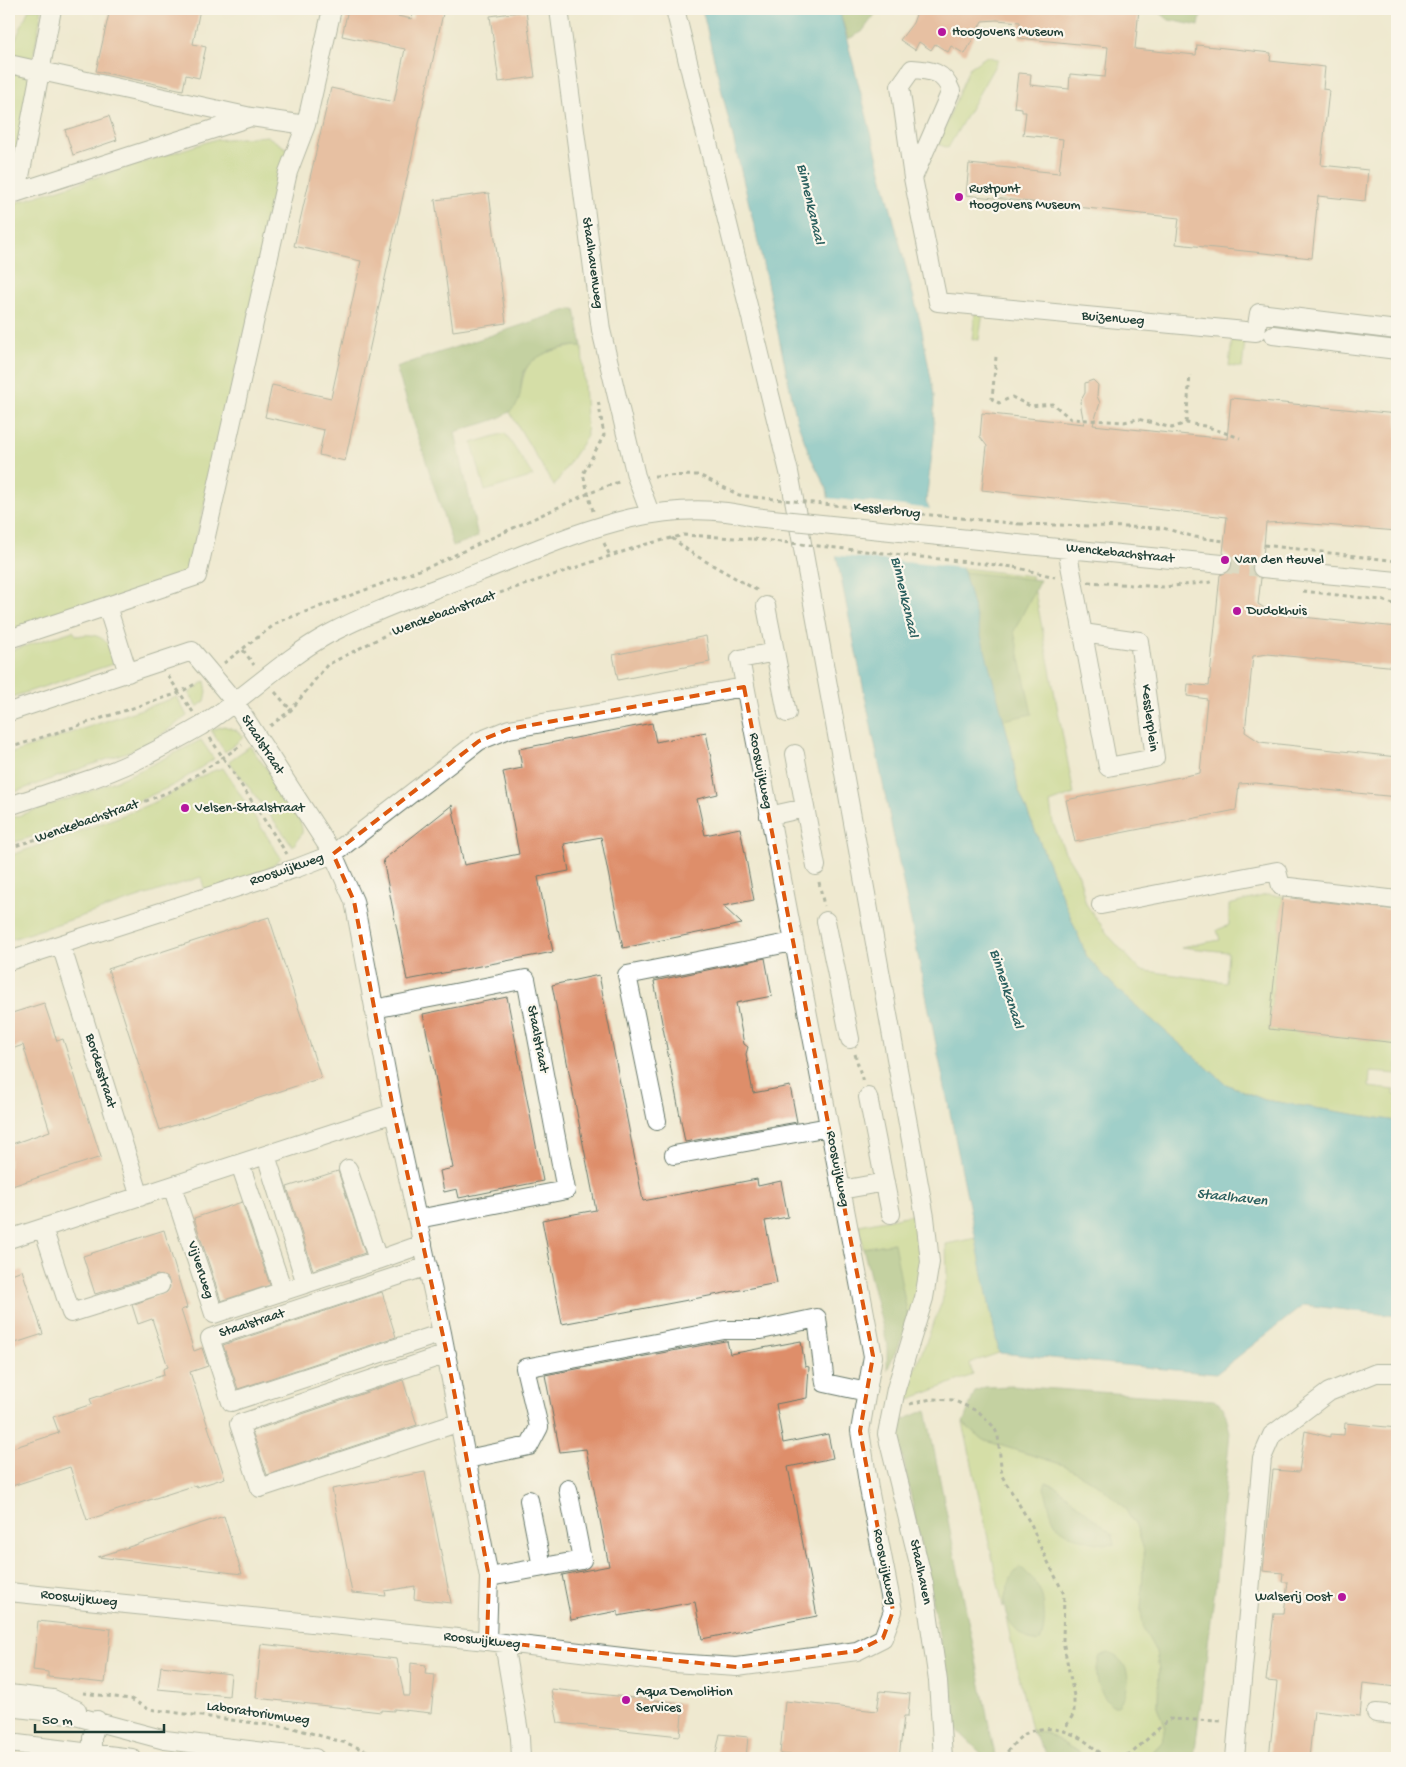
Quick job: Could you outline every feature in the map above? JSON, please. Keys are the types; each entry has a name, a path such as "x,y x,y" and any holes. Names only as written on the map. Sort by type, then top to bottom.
{"street":[{"path":"13,194 41,71 52,9"},
{"path":"9,639 197,576 288,172 306,125 332,9"},
{"name":"Staalhavenweg","path":"559,9 601,330 636,476 650,513"},
{"name":"Staalhaven","path":"675,9 789,472 925,1217 930,1262 924,1298 896,1389 887,1434 924,1584 938,1681 943,1758"},
{"path":"9,64 251,117 306,125"},
{"name":"Buizenweg","path":"913,178 952,91 944,76 930,70 912,69 900,86 913,178 938,302 1256,332 1259,313 1397,330"},
{"path":"13,194 251,117"},
{"path":"1273,334 1397,350"},
{"name":"Wenckebachstraat","path":"9,806 69,786 144,757 201,726 327,636 394,604 598,526 650,513 692,510 731,511 754,517"},
{"name":"Kesslerbrug","path":"754,517 1017,544"},
{"name":"Wenckebachstraat","path":"1017,544 1222,564"},
{"name":"Kesslerplein","path":"1067,549 1108,768 1155,758 1138,641 1083,632"},
{"path":"1262,568 1397,581"},
{"path":"107,606 128,673"},
{"path":"766,606 787,713"},
{"path":"9,712 192,651 234,702"},
{"name":"Rooswijkweg","path":"9,1592 496,1642 673,1663 737,1667 857,1651 883,1638 893,1611 869,1489 860,1431 873,1356 740,659 775,652"},
{"name":"Rooswijkweg","path":"9,962 297,868 333,854 479,741 509,729 744,687"},
{"name":"Staalstraat","path":"234,702 333,854 354,901 394,1113 447,1354 489,1577 496,1642 520,1738 521,1758"},
{"path":"795,754 816,866"},
{"path":"769,816 805,808"},
{"path":"1101,905 1277,871 1281,886 1397,900"},
{"path":"826,921 850,1039"},
{"path":"656,1121 627,975 793,942"},
{"name":"Bordesstraat","path":"61,945 140,1197"},
{"name":"Staalstraat","path":"374,1009 526,979 566,1190 418,1219"},
{"path":"868,1097 891,1214"},
{"path":"9,1239 394,1113"},
{"path":"674,1155 829,1127"},
{"path":"266,1155 306,1284"},
{"path":"240,1164 283,1291"},
{"path":"348,1169 378,1260 424,1244"},
{"path":"841,1190 885,1182"},
{"name":"Vijverweg","path":"172,1186 214,1314 378,1260"},
{"path":"43,1228 71,1314 160,1285"},
{"name":"Staalstraat","path":"428,1266 210,1338 231,1402 442,1333"},
{"path":"467,1459 529,1446 538,1427 525,1368 724,1330 761,1330 816,1318 825,1383 867,1392"},
{"path":"447,1354 238,1424 260,1488 460,1422"},
{"path":"1235,1758 1262,1458 1272,1435 1329,1392 1376,1373 1397,1373"},
{"path":"489,1577 582,1560 568,1489"},
{"path":"529,1500 542,1567"},
{"path":"9,1694 53,1699 97,1720"},
{"path":"9,1707 68,1714 97,1720 165,1740 315,1758"},
{"path":"1376,1713 1397,1715"},
{"path":"92,1755 92,1738 97,1720"},
{"path":"11,1747 132,1758"}],"path":[{"path":"996,357 992,399 1000,403 1012,397 1030,406 1053,404 1071,419 1124,422 1138,418 1159,426 1172,428 1186,423 1205,426 1240,438"},
{"path":"1186,423 1190,375"},
{"name":"Kesslerbrug","path":"636,476 699,475 738,495 1020,524 1163,528 1195,537 1224,541"},
{"path":"9,748 179,693 212,673 278,622 433,565 587,494 636,476"},
{"name":"Wenckebachstraat","path":"9,848 114,814 173,790 257,736 291,710 328,665 407,624 643,545 684,535 753,539 1014,567 1073,580"},
{"path":"672,538 693,554 762,593 766,606"},
{"path":"1264,546 1397,561"},
{"path":"1073,580 1164,587 1198,582"},
{"path":"1299,591 1381,600 1397,605"},
{"path":"222,758 297,868"},
{"path":"816,866 826,921"},
{"path":"850,1039 868,1097"},
{"path":"892,1409 931,1399 953,1400 979,1412 994,1427 998,1436 1002,1476 1032,1526 1064,1594 1063,1641 1074,1696 1074,1713 1064,1730"},
{"name":"Laboratoriumweg","path":"76,1693 131,1698 148,1709 175,1714 294,1728 346,1743 385,1758"},
{"path":"1002,1758 1027,1733 1043,1729 1064,1730 1082,1738 1102,1756 1118,1758 1132,1754 1169,1719 1239,1722"}],"highlighted area":[{"path":"744,687 873,1356 860,1431 893,1611 883,1638 857,1651 737,1667 487,1641 489,1577 447,1354 394,1113 354,901 333,854 479,741 509,729"}],"green space":[{"path":"29,9 42,9 33,60 9,54"},
{"path":"839,9 874,9 876,13 862,32 848,39"},
{"path":"1158,9 1202,9 1199,26 1169,20"},
{"path":"987,56 998,60 948,148 938,144 969,68"},
{"path":"9,70 31,77 11,187 9,188"},
{"path":"267,136 289,150 189,569 180,577 9,634 9,205 213,140"},
{"path":"570,309 575,309 582,346 565,347 546,353 530,363 522,378 520,397 515,407 495,420 455,432 478,537 453,546 396,367"},
{"path":"975,312 983,313 979,340 972,339"},
{"path":"1232,339 1245,341 1242,368 1229,366"},
{"path":"582,346 587,436 554,486 509,411 515,406 518,399 528,365 543,354"},
{"path":"505,433 533,476 485,491 472,443"},
{"path":"962,568 1032,576 1074,794 1050,803 1053,823 1065,852 1079,875 1086,904 1109,936 1140,970 1226,982 1228,952 1181,947 1220,940 1217,930 1229,925 1229,905 1266,895 1283,896 1269,1029 1397,1043 1397,1074 1370,1072 1369,1087 1394,1090 1394,1095 1397,1095 1397,1121 1265,1100 1226,1084 1119,991 1087,957 1018,789 1011,747"},
{"path":"964,572 1040,580 1014,631 1032,714 1003,720"},
{"path":"73,631 77,636 92,635 103,640 110,649 113,664 9,698 9,651"},
{"path":"205,681 207,692 205,701 197,707 189,693"},
{"path":"177,697 187,716 147,745 9,794 9,754"},
{"path":"224,726 236,730 244,737 225,752 211,730"},
{"path":"201,740 214,759 174,785 118,810 9,844 9,819 91,791 141,770"},
{"path":"250,746 290,802 297,815 302,833 293,846 229,761"},
{"path":"223,768 281,858 273,865 245,879 205,891 201,877 9,940 9,856 139,809 215,770"},
{"path":"921,1213 927,1281 909,1323 893,1243 863,1248 859,1225"},
{"path":"976,1238 999,1353 970,1363 973,1375 902,1402 942,1302 947,1276 946,1244"},
{"path":"894,1243 909,1323 887,1370 887,1344 863,1248"},
{"path":"1012,1386 1214,1400 1224,1408 1230,1432 1215,1588 1194,1758 1147,1758 1162,1742 1165,1726 1158,1707 1159,1669 1156,1652 1144,1630 1141,1612 1144,1550 1136,1525 1124,1507 1100,1486 1064,1465 983,1440 963,1423 975,1391 985,1387"},
{"path":"926,1410 995,1755 994,1758 986,1758 954,1727 942,1650 896,1423"},
{"path":"963,1423 983,1440 1064,1465 1100,1486 1124,1507 1136,1525 1144,1550 1141,1612 1145,1630 1156,1652 1159,1669 1158,1707 1165,1726 1162,1742 1147,1758 1088,1758 1048,1734 1031,1730 1006,1618 1031,1641 1006,1593 1003,1607","holes":["1047,1482 1057,1487 1113,1535 1044,1488"]},
{"path":"1046,1482 1057,1487 1113,1535 1115,1544 1102,1544 1085,1540 1061,1529 1051,1512 1044,1488"},
{"path":"1020,1567 1034,1581 1042,1596 1044,1626 1038,1643 1021,1635 1015,1629 1010,1623 1005,1608 1007,1590 1012,1577"},
{"path":"1108,1653 1122,1662 1128,1676 1126,1692 1118,1706 1112,1706 1107,1701 1098,1683 1097,1670 1100,1656"},
{"path":"1031,1730 1048,1734 1088,1758 1049,1758"}],"water":[{"name":"Binnenkanaal","path":"702,9 839,9 921,325 934,395 934,438 926,502 964,572 1011,747 1018,789 1087,957 1119,991 1226,1084 1265,1100 1397,1121 1397,1316 1304,1305 1216,1374 999,1353 837,559 827,489 810,456 797,421 759,246"}],"pier":[{"path":"826,498 932,509 965,568 834,555"}],"building":[{"path":"110,9 200,9 193,44 206,47 199,78 186,75 183,90 96,71"},
{"path":"348,9 363,9 412,19 414,9 444,9 345,461 319,455 324,430 265,417 272,385 331,398 361,261 294,246 331,88 394,102 405,49 342,36"},
{"path":"918,9 1139,9 1135,49 1196,55 1197,45 1271,53 1270,61 1325,67 1323,89 1329,90 1321,165 1368,170 1365,201 1318,196 1312,258 1176,244 1179,218 966,195 969,164 1059,173 1063,139 1023,135 1026,112 1022,112 1022,108 1014,107 1018,73 1031,74 1030,85 1069,89 1070,74 1105,77 1108,47 1019,38 1020,22 997,20 982,21 965,54 951,46 948,52 935,44 931,50 919,42 915,50 900,40 913,23"},
{"path":"526,11 535,77 499,82 490,16"},
{"path":"109,116 117,140 73,155 65,130"},
{"path":"489,193 506,323 453,331 435,200"},
{"name":"Dudokhuis","path":"1093,380 1098,385 1097,396 1100,403 1093,425 1227,439 1231,398 1397,414 1397,531 1288,522 1266,523 1263,557 1254,561 1251,567 1253,573 1261,578 1258,604 1274,614 1397,627 1397,667 1268,654 1253,656 1245,732 1260,742 1397,757 1397,797 1255,783 1239,784 1236,810 1075,842 1066,800 1200,773 1207,699 1187,696 1188,684 1209,686 1220,575 1230,571 1233,565 1229,556 1223,553 1227,517 982,490 987,446 980,437 982,413 1084,424 1080,402 1085,393 1085,383"},
{"path":"706,636 710,662 618,680 613,655"},
{"path":"652,723 656,742 706,732 718,794 697,799 705,835 740,828 754,900 723,906 742,924 623,948 601,837 564,844 569,871 538,877 553,952 407,980 383,860 452,805 464,865 519,854 503,772 522,768 519,749"},
{"path":"1283,897 1397,910 1397,1043 1269,1029"},
{"path":"269,917 321,1078 160,1130 108,969"},
{"path":"765,958 772,996 736,1003 744,1044 748,1047 746,1054 753,1093 790,1086 797,1122 685,1142 654,981"},
{"path":"599,975 643,1201 757,1179 758,1186 781,1181 788,1217 765,1221 777,1283 562,1324 542,1220 596,1210 552,985"},
{"path":"507,997 543,1181 459,1198 457,1189 444,1192 440,1171 453,1168 423,1014"},
{"path":"44,1003 57,1041 63,1039 101,1157 9,1187 9,1145 50,1131 23,1045 9,1050 9,1014"},
{"path":"338,1171 365,1253 313,1270 287,1187"},
{"path":"242,1202 270,1285 221,1301 194,1218"},
{"path":"164,1230 187,1308 181,1310 194,1351 202,1348 208,1366 190,1372 225,1478 197,1487 196,1485 87,1520 70,1467 9,1487 9,1449 59,1433 53,1417 92,1404 90,1399 164,1375 163,1369 168,1367 152,1319 138,1324 132,1305 167,1292 170,1287 168,1278 157,1275 95,1294 83,1256"},
{"path":"22,1270 43,1334 9,1345 9,1275"},
{"path":"382,1292 396,1337 238,1389 223,1345"},
{"path":"727,1341 730,1354 801,1341 805,1366 809,1367 807,1398 776,1404 783,1443 828,1434 833,1458 788,1467 817,1616 702,1639 695,1602 618,1616 618,1611 571,1620 562,1575 609,1566 586,1449 560,1452 545,1375"},
{"path":"403,1380 417,1425 267,1475 252,1431"},
{"name":"Walserij Oost","path":"1345,1423 1397,1428 1397,1687 1363,1683 1360,1716 1314,1711 1309,1758 1269,1758 1277,1682 1266,1681 1274,1613 1284,1613 1288,1582 1282,1582 1283,1573 1263,1571 1273,1470 1299,1472 1305,1431 1330,1437 1330,1434 1344,1435"},
{"path":"425,1472 451,1603 414,1599 415,1586 385,1591 386,1596 352,1593 332,1489"},
{"path":"224,1516 242,1574 98,1557"},
{"path":"38,1621 111,1629 105,1683 48,1677 48,1672 33,1670"},
{"path":"261,1644 397,1659 404,1696 410,1696 411,1663 426,1665 425,1674 435,1675 431,1713 394,1709 394,1711 381,1710 381,1712 256,1698"},
{"path":"161,1666 231,1674 229,1696 158,1689"},
{"path":"551,1689 683,1703 680,1736 558,1723"},
{"path":"880,1691 910,1694 908,1716 904,1716 899,1758 825,1758 780,1754 785,1701 877,1711"},
{"path":"720,1734 748,1737 746,1758 715,1758"}],"tunnel":[{"path":"1222,564 1262,568"}],"place":[{"name":"Hoogovens Museum","path":"942,32"},
{"name":"Rustpunt Hoogovens Museum","path":"959,197"},
{"name":"Van den Heuvel","path":"1225,560"},
{"name":"Dudokhuis","path":"1237,611"},
{"name":"Velsen-Staalstraat","path":"185,808"},
{"name":"Walserij Oost","path":"1342,1597"},
{"name":"Aqua Demolition Services","path":"626,1700"}]}
